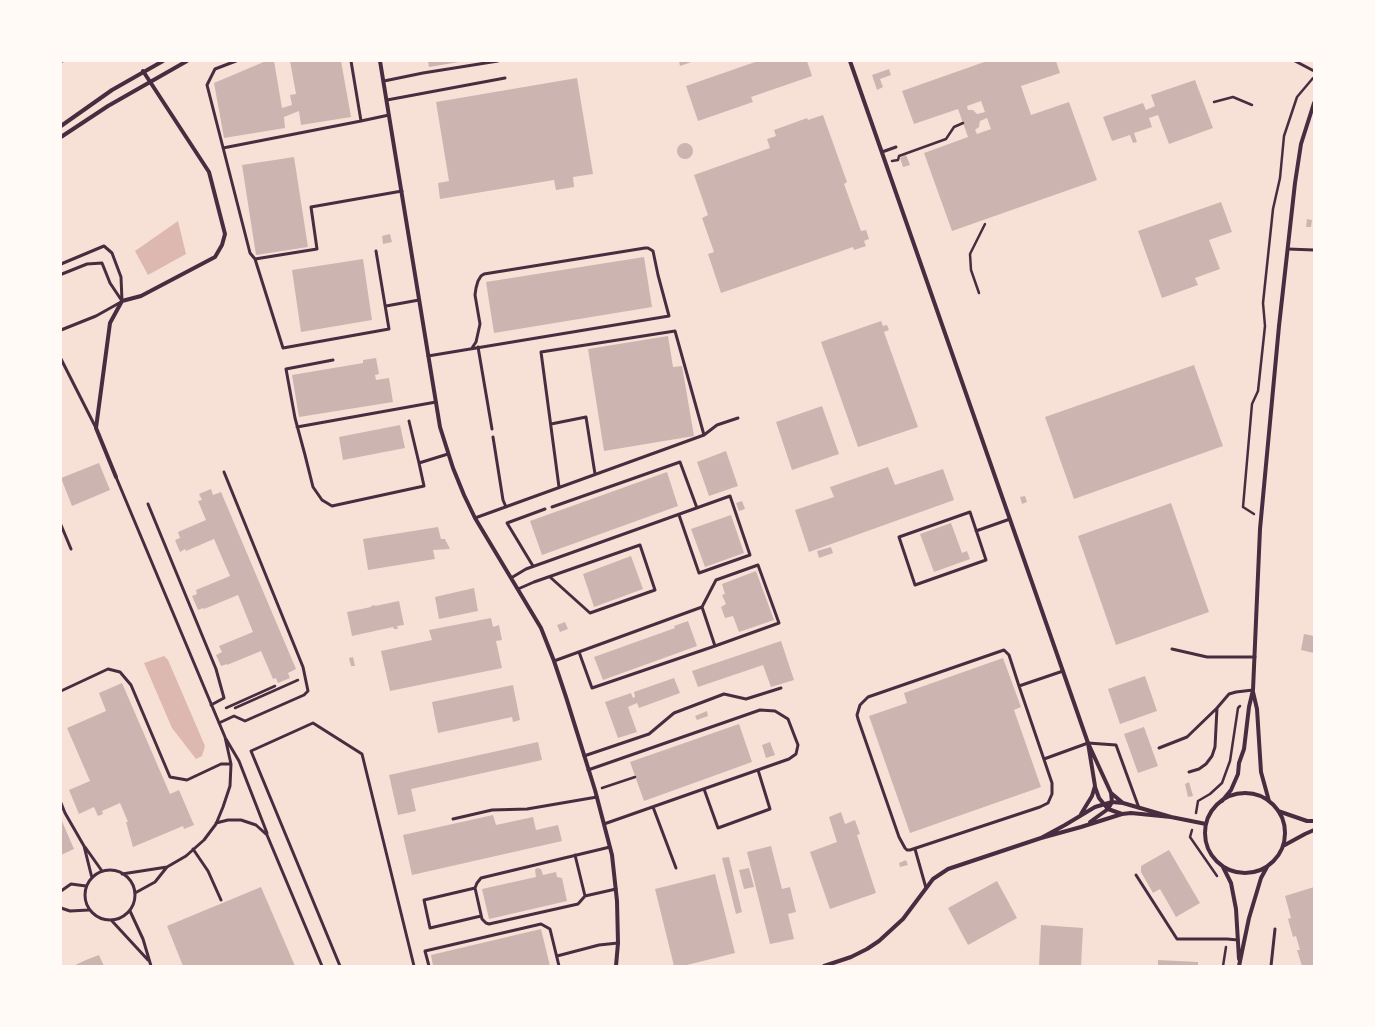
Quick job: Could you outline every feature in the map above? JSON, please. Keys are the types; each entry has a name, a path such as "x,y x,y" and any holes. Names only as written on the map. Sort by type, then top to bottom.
{"street":[{"path":"61,126 112,90 163,61"},
{"path":"62,137 108,106 188,61"},
{"path":"380,61 440,427 448,454 461,488 475,518 541,628 554,661 595,790 610,847 616,889 618,943 616,966"},
{"path":"850,61 1088,744 1111,793 1112,802 1108,809 1094,820 1081,827"},
{"path":"116,477 96,428 110,323 122,301 141,296 215,257 222,245 225,234 209,172 143,71"},
{"path":"1239,966 1234,896 1231,884 1222,866 1214,858 1208,848 1205,836 1206,824 1212,811 1231,790 1238,774 1239,763 1244,749 1249,707 1253,690 1261,519 1288,249 1301,144 1314,103"},
{"path":"1253,690 1257,709 1261,772 1269,801"},
{"path":"1088,744 1095,786 1099,798 1108,809 1122,814"},
{"path":"1079,816 1092,796 1095,786"},
{"path":"1111,793 1123,804"},
{"path":"1222,801 1233,795 1246,793 1258,795 1269,801 1278,811 1283,819 1285,828 1283,846 1277,858 1267,867 1252,873 1237,872 1222,866"},
{"path":"1041,838 1095,807 1112,802 1206,824"},
{"path":"1278,811 1306,821 1314,821"},
{"path":"824,966 851,957 879,941 904,919 933,879 948,869 1041,838 1122,814 1131,813 1171,817"},
{"path":"1283,846 1314,830"},
{"path":"1239,966 1249,918 1267,867"}],"lane":[{"path":"236,61 215,69 207,86 250,253 255,259 282,348 389,329 376,251"},
{"path":"350,61 361,121"},
{"path":"384,81 423,72 498,61"},
{"path":"1295,61 1314,71"},
{"path":"386,100 505,78"},
{"path":"223,148 389,115"},
{"path":"882,152 896,147"},
{"path":"255,259 317,249 311,207 402,191"},
{"path":"61,264 104,246 112,253 121,277 122,301"},
{"path":"428,356 669,316 653,251 645,248 484,274 481,276 476,288 475,295 480,324 476,342 472,348"},
{"path":"1288,249 1314,250"},
{"path":"62,274 87,264 102,264 110,283 122,301"},
{"path":"386,306 419,300"},
{"path":"61,330 96,316 122,301"},
{"path":"559,487 541,352 675,331 704,435"},
{"path":"478,347 492,429"},
{"path":"61,359 96,428"},
{"path":"333,360 286,369 297,426 306,455 312,487 322,500 332,506 424,486 409,421"},
{"path":"297,426 436,402"},
{"path":"551,424 586,417 595,474"},
{"path":"475,518 704,435 717,425 738,418"},
{"path":"493,437 506,507"},
{"path":"419,463 448,454"},
{"path":"552,507 680,462 697,508"},
{"path":"219,722 234,716 245,721 304,695 308,691 303,667 224,472"},
{"path":"116,477 211,705 225,737 239,761 267,835 322,966"},
{"path":"511,578 533,566 730,496 750,555 699,573 679,515"},
{"path":"148,504 216,669 224,698 211,705"},
{"path":"533,566 507,523 545,509"},
{"path":"970,512 976,531 986,560 915,585 898,537 970,512"},
{"path":"976,531 1010,520"},
{"path":"61,525 71,549"},
{"path":"518,589 550,577 640,545 655,590 590,613 550,577"},
{"path":"554,661 702,607 716,580 758,565 779,623 592,688 579,652"},
{"path":"702,607 714,646"},
{"path":"1172,649 1207,657 1254,657"},
{"path":"1004,650 1009,655 1044,759 1052,783 1052,794 1048,803 910,850 905,848 899,837 857,715 860,706 868,697 1004,650"},
{"path":"61,691 108,669 120,672 131,685 170,777 187,780 221,764 231,764"},
{"path":"1020,686 1063,671"},
{"path":"584,756 649,734 674,712 724,694 746,699 781,688"},
{"path":"1159,748 1187,737 1218,708 1229,694 1253,690"},
{"path":"1189,772 1199,769 1206,764 1212,756 1215,748 1218,708"},
{"path":"588,770 760,710 775,711 788,719 798,745 798,749 793,757 789,759 604,824"},
{"path":"340,966 251,751 313,723 362,754 414,966"},
{"path":"122,874 167,867 186,856 204,840 216,824 230,786 231,764 225,737"},
{"path":"1044,759 1088,744 1116,745 1139,808"},
{"path":"704,789 718,828 770,809 758,770"},
{"path":"453,819 492,810 527,809 597,797"},
{"path":"61,803 84,846 102,871"},
{"path":"653,807 676,868"},
{"path":"216,824 228,820 241,820 256,825 267,835"},
{"path":"84,846 92,878"},
{"path":"610,847 481,878 475,888 481,916 486,923 492,923 578,904 585,896 616,889"},
{"path":"194,849 208,871 221,900"},
{"path":"915,849 926,888"},
{"path":"575,855 585,896"},
{"path":"135,893 155,882 167,867"},
{"path":"109,870 122,874 128,878 133,885 135,893 133,905 130,911 119,919 112,921 103,920 95,916 89,910 86,903 84,894 86,886 92,878 102,871 109,870"},
{"path":"1136,875 1177,939 1238,940"},
{"path":"61,891 71,884 86,886"},
{"path":"475,888 424,900 430,928 481,916"},
{"path":"61,908 70,911 89,910"},
{"path":"130,911 143,939 151,966"},
{"path":"112,921 149,961"},
{"path":"429,966 425,952 540,924 550,929 559,966"},
{"path":"1271,966 1275,929"},
{"path":"556,956 599,945 618,943"}],"path":[{"path":"1261,519 1243,507 1252,404 1258,391 1265,326 1263,303 1272,217 1280,178 1284,136 1297,97 1309,84"},
{"path":"1214,102 1232,97 1252,105"},
{"path":"885,164 898,160 899,156 946,139 954,127 963,123"},
{"path":"979,293 971,270 970,254 985,224"},
{"path":"215,714 296,682 301,676"},
{"path":"215,714 275,686"},
{"path":"1220,881 1190,837 1198,801 1210,794 1222,783 1230,761 1238,708 1253,690"},
{"path":"595,790 635,777"},
{"path":"1223,966 1227,939"}],"shaded area":[{"path":"178,221 186,254 148,275 135,251"},
{"path":"164,656 168,660 205,746 202,756 196,759 172,728 144,663"}],"building":[{"path":"266,61 274,61 282,108 292,105 290,95 296,94 290,61 341,61 351,117 301,125 299,111 284,117 285,128 224,138 214,83"},
{"path":"428,61 459,61 459,62 429,67"},
{"path":"679,61 694,61 680,66"},
{"path":"758,61 807,61 812,76 751,97 753,102 698,121 686,86"},
{"path":"987,61 1056,61 1060,73 1021,86 1031,115 1069,102 1097,180 952,231 924,153 968,137 958,109 914,124 902,91","holes":["981,101 985,112 977,114 973,110 968,110 967,106","987,118 991,129 977,134 975,130 979,127 980,121"]},
{"path":"889,69 891,75 880,79 883,87 877,90 872,75"},
{"path":"577,78 593,174 573,177 574,187 556,190 554,180 440,199 438,183 449,181 436,102"},
{"path":"1195,80 1213,128 1169,144 1158,115 1149,118 1152,127 1134,133 1137,142 1133,143 1130,135 1112,141 1103,117 1143,103 1146,110 1155,106 1151,95"},
{"path":"823,115 847,182 844,184 861,231 866,230 869,239 864,241 866,246 854,250 853,247 721,293 708,254 714,252 702,218 708,215 694,175 770,148 767,139 776,136 774,130 807,118 808,120"},
{"path":"682,143 688,143 693,148 691,157 688,159 682,159 677,154 677,148"},
{"path":"906,155 910,165 903,167 900,158"},
{"path":"294,157 308,247 256,255 242,165"},
{"path":"1221,202 1232,232 1209,240 1220,269 1195,278 1198,285 1162,298 1138,231"},
{"path":"1307,219 1312,220 1311,227 1306,227"},
{"path":"390,234 392,242 383,244 382,236"},
{"path":"644,257 652,307 494,333 486,282"},
{"path":"363,259 372,320 301,332 292,270"},
{"path":"881,321 883,326 887,325 889,330 884,332 918,427 858,447 821,342"},
{"path":"668,336 673,367 682,366 694,436 604,451 588,349"},
{"path":"376,358 379,374 375,375 376,380 389,378 393,402 299,417 292,375 363,363 363,360"},
{"path":"1194,365 1223,446 1074,499 1045,417"},
{"path":"822,406 839,454 792,470 776,422"},
{"path":"400,425 405,448 343,460 339,437"},
{"path":"726,451 738,486 709,496 697,462"},
{"path":"99,463 110,490 72,506 61,478"},
{"path":"888,467 895,485 943,469 954,500 809,552 795,510 834,497 830,487"},
{"path":"667,472 678,506 542,555 530,521"},
{"path":"211,489 213,495 221,492 296,669 288,673 290,678 278,683 276,678 273,679 261,651 221,666 216,655 222,652 219,646 253,632 238,595 198,610 192,596 197,594 196,590 230,576 214,539 186,551 185,549 180,552 175,540 180,538 178,532 206,520 198,501 202,500 199,494"},
{"path":"1025,496 1027,502 1022,504 1020,497"},
{"path":"742,501 745,509 739,511 736,503"},
{"path":"1171,503 1209,612 1116,645 1078,536"},
{"path":"731,515 744,553 705,567 691,529"},
{"path":"951,523 962,553 967,551 970,559 934,572 920,534"},
{"path":"438,527 441,539 445,539 450,549 433,550 435,559 368,570 363,539"},
{"path":"831,547 833,553 819,558 817,551"},
{"path":"631,556 643,589 594,607 583,574"},
{"path":"756,571 774,620 739,632 733,616 725,618 721,607 726,604 722,595 725,594 722,584"},
{"path":"474,588 478,611 439,619 435,597"},
{"path":"399,601 404,625 397,626 398,629 394,629 393,627 352,636 347,612"},
{"path":"491,618 493,627 499,625 502,640 496,641 502,668 390,691 381,651 432,640 429,630"},
{"path":"688,621 697,646 603,680 594,657 675,628 674,626"},
{"path":"565,622 568,629 560,632 557,625"},
{"path":"1304,634 1314,636 1314,653 1301,650"},
{"path":"781,641 794,680 771,687 763,665 698,687 692,671"},
{"path":"353,657 355,666 351,666 349,658"},
{"path":"1003,658 1021,707 1014,710 1041,787 910,833 869,716 907,703 904,693"},
{"path":"1145,676 1157,711 1120,724 1108,689"},
{"path":"674,678 680,693 639,708 637,703 628,707 637,732 618,738 605,702 631,693 633,698 635,697 634,692"},
{"path":"122,683 170,794 179,790 194,825 184,829 183,826 133,847 126,822 128,822 120,803 102,811 103,814 98,816 94,807 79,814 69,790 90,781 67,728 106,711 99,693"},
{"path":"513,685 520,720 513,722 512,717 438,733 432,702"},
{"path":"707,711 708,716 697,720 695,716"},
{"path":"739,724 752,762 644,801 630,762"},
{"path":"1144,727 1158,766 1138,773 1124,734"},
{"path":"538,742 542,760 411,789 416,811 398,815 389,775"},
{"path":"770,742 775,755 766,758 762,745"},
{"path":"1189,782 1193,796 1188,797 1185,784"},
{"path":"841,812 845,824 855,820 860,834 857,835 876,893 830,909 810,852 837,842 829,817"},
{"path":"493,815 496,825 533,817 536,830 558,825 562,841 412,875 403,835"},
{"path":"61,819 74,849 61,855"},
{"path":"771,846 782,889 790,887 796,912 788,914 794,939 770,944 747,852"},
{"path":"1169,850 1200,903 1176,917 1160,889 1153,893 1141,872 1141,866"},
{"path":"729,857 742,912 736,914 722,858"},
{"path":"906,860 908,865 900,867 899,863"},
{"path":"537,868 541,869 543,875 556,872 557,877 562,878 567,901 489,919 482,889 536,877 535,870"},
{"path":"749,868 754,887 744,889 739,870"},
{"path":"715,874 735,953 683,966 674,966 655,889"},
{"path":"997,881 1017,918 968,945 948,908"},
{"path":"261,887 295,966 183,966 167,926"},
{"path":"1314,887 1314,966 1302,966 1297,950 1300,950 1296,936 1293,937 1288,919 1291,918 1285,896"},
{"path":"1041,925 1083,928 1081,966 1039,966"},
{"path":"541,929 550,966 433,966 431,955"},
{"path":"99,955 104,966 73,966 86,960"},
{"path":"1158,960 1198,962 1198,966 1158,966"}]}
